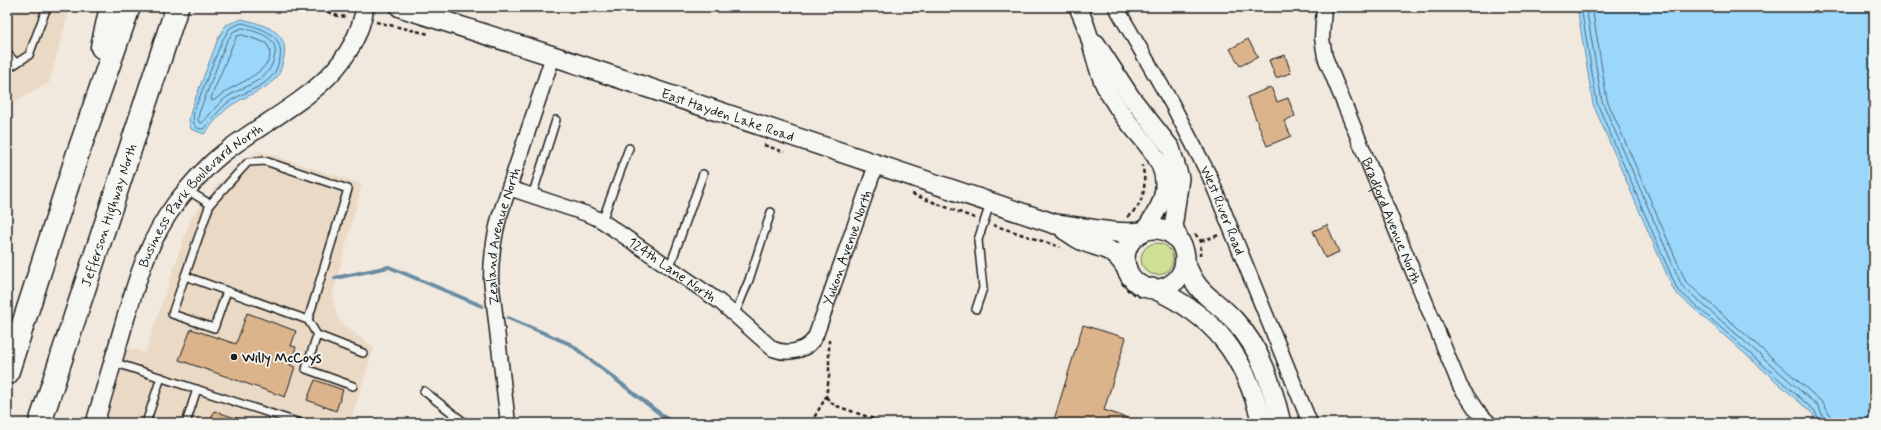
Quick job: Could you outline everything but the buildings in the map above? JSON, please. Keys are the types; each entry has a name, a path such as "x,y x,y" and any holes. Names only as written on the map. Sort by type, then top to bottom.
{"highway":[{"path":"77,156 88,102 111,7"},
{"path":"7,374 77,156 129,7"},
{"name":"Jefferson Highway North","path":"40,423 177,7"}],"main road":[{"name":"East Hayden Lake Road","path":"400,7 553,56 1055,224 1084,227 1100,232 1126,233 1162,230 1171,234 1186,236"},
{"name":"East Hayden Lake Road","path":"1055,224 1081,240 1100,245 1114,252 1123,274 1136,281 1146,293"},
{"path":"1123,274 1126,251 1129,243 1143,231"},
{"path":"1186,236 1185,252 1193,261"},
{"path":"1146,293 1167,286 1175,281 1193,261"},
{"path":"1193,261 1190,276 1199,289 1233,319 1253,345 1273,392 1281,423"},
{"path":"1146,293 1175,299 1198,314 1214,329 1230,347 1242,366 1250,384 1262,423"}],"street":[{"name":"Business Park Boulevard North","path":"95,423 146,254 159,229 186,190 225,151 282,114 317,88 332,73 350,48 362,19 365,7"},
{"name":"West River Road","path":"1078,7 1088,31 1096,64 1105,86 1116,105 1156,154 1160,164 1164,181 1163,198 1160,207 1143,231"},
{"name":"West River Road","path":"1116,7 1194,143 1210,175 1310,423"},
{"name":"Bradford Avenue North","path":"1324,7 1322,38 1326,57 1460,386 1477,411 1489,423"},
{"name":"West River Road","path":"1088,31 1131,97 1171,148 1180,178 1174,221 1175,229 1186,236"},
{"name":"Zealand Avenue North","path":"508,423 491,279 494,236 508,188 553,56"},
{"name":"Yukon Avenue North","path":"818,331 876,165"},
{"name":"124th Lane North","path":"508,188 590,215 602,221 670,266 735,314 773,349 781,352 799,350 809,345 814,340 818,331"}],"lane":[{"path":"7,69 29,55 47,7"},
{"path":"7,53 16,63"},
{"path":"532,196 556,120"},
{"path":"602,221 629,148"},
{"path":"227,291 214,328 172,314 210,204 248,162 265,161 348,189 308,320"},
{"path":"670,266 703,174"},
{"path":"186,190 210,204"},
{"path":"976,309 983,288 978,240 990,203"},
{"path":"735,314 749,280 771,212"},
{"path":"185,276 308,320 317,335 363,353"},
{"path":"317,335 306,369 353,386"},
{"path":"113,362 300,423"},
{"path":"146,423 161,377"},
{"path":"186,423 197,389"},
{"path":"424,391 465,423"}],"path":[{"path":"315,7 338,16"},
{"path":"375,27 381,24"},
{"path":"907,193 964,213 972,218"},
{"path":"1124,219 1134,212 1142,200"},
{"path":"995,226 1063,248"},
{"path":"1186,236 1201,241 1232,230"},
{"path":"1193,261 1201,241"},
{"path":"1123,274 1128,290 1146,293"},
{"path":"811,423 826,397 829,377 829,338 818,331"},
{"path":"826,397 834,405 885,423"}],"shaded area":[{"path":"7,7 70,7 49,83 7,106"},
{"path":"260,151 362,184 332,298 339,321 374,348 350,422 352,423 106,423 128,348 145,353 191,218 213,190 235,166"}],"green space":[{"path":"1157,243 1168,248 1173,259 1168,270 1157,275 1146,270 1141,259 1146,248"}],"water":[{"path":"1577,7 1874,7 1874,423 1816,423 1813,414 1674,291 1593,104"},
{"path":"242,19 273,30 278,35 284,48 284,57 280,73 267,86 229,107 219,116 204,134 191,129 189,120 191,110 218,39 226,25"}],"waterway":[{"path":"335,278 389,267 482,306"},
{"path":"508,318 570,344 672,423"}],"place":[{"name":"Willy McCoys","path":"234,357"}]}
